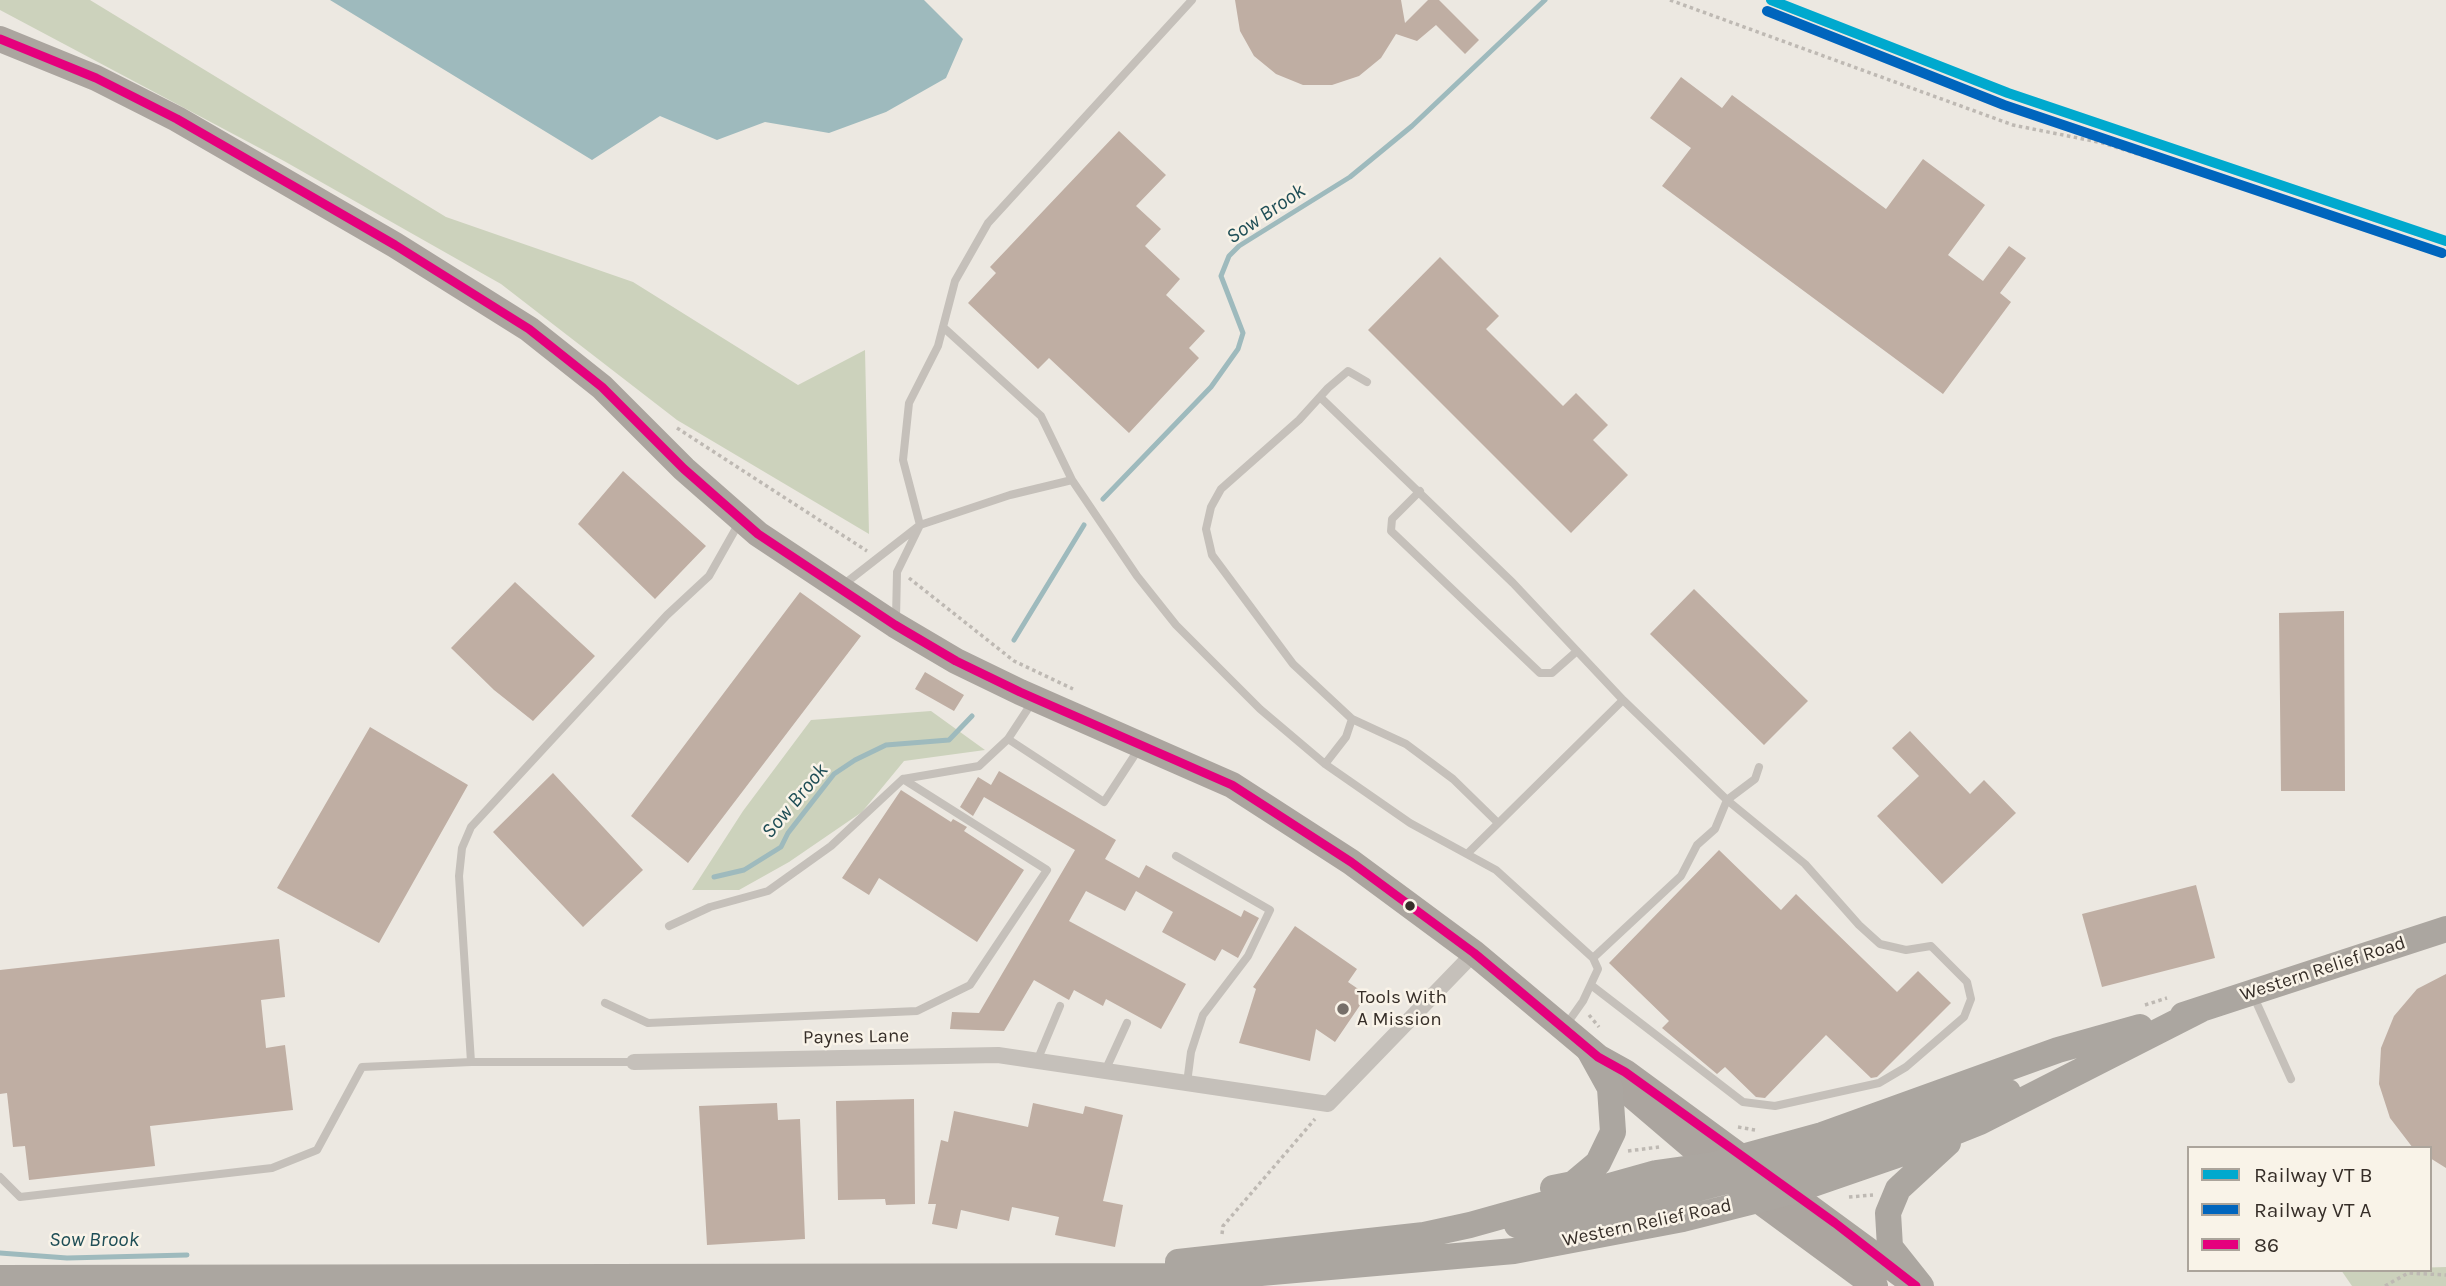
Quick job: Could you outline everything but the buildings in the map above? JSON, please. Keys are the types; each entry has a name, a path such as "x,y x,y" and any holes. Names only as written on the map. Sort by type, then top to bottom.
{"highway":[{"name":"Western Relief Road","path":"3,1278 1227,1276 1514,1251 1683,1219 1748,1177 1822,1135 2058,1049 2200,1010 2446,929"},
{"name":"Western Relief Road","path":"1055,1276 1332,1242 1424,1235 1656,1173 1748,1177 1900,1154 1968,1126 2200,1010"},
{"path":"1424,1235 1482,1205 1573,1184 1598,1164 1613,1132 1614,1118 1610,1088 1594,1053"},
{"path":"1748,1177 1796,1165 2108,1056"},
{"path":"1918,1286 1889,1247 1888,1213 1898,1189 1968,1126"}],"main road":[{"path":"0,39 96,78 177,119 395,245 529,329 602,387 741,520 838,589 895,625 956,660 1034,698 1232,785 1351,862 1474,953 1594,1053 1620,1088 1748,1177 1918,1286"},
{"path":"1748,1177 1875,1286"}],"street":[{"path":"1328,1104 1474,953"},
{"name":"Paynes Lane","path":"634,1062 998,1055 1328,1104"}],"lane":[{"path":"895,625 897,572 920,526 903,460 909,403 938,346 955,281 988,223 1192,0"},
{"path":"943,327 1041,415 1072,480 1137,576 1176,625 1260,709 1325,764 1410,823 1496,870 1593,958 1598,969 1591,985 1563,1028"},
{"path":"1367,383 1348,371 1299,421 1221,489 1211,507 1206,529 1212,555 1286,654 1352,719 1406,744 1453,779 1497,822"},
{"path":"1320,397 1420,491 1623,700 1727,800 1805,864 1880,944 1906,950 1931,946 1967,982 1971,999 1964,1017 1906,1067 1879,1083 1775,1105 1743,1102 1591,985"},
{"path":"838,589 920,526 1010,495 1072,480"},
{"path":"1420,491 1392,519 1391,531 1540,673 1552,673 1577,651"},
{"path":"471,1062 459,876 462,848 471,827 667,615 709,576 741,520"},
{"path":"668,926 710,907 768,891 831,846 903,779 979,766 1008,739 1034,698"},
{"path":"1467,854 1623,700"},
{"path":"1325,764 1346,737 1352,719"},
{"path":"1008,739 1104,802 1141,744"},
{"path":"1593,958 1681,876 1698,845 1715,829 1727,800 1755,779 1759,767"},
{"path":"605,1003 648,1023 904,1012 917,1011 971,985 1047,870 903,779"},
{"path":"1176,856 1270,910 1248,956 1203,1015 1191,1052 1187,1083"},
{"path":"2252,992 2291,1079"},
{"path":"1037,1061 1060,1006"},
{"path":"1105,1071 1126,1023"},
{"path":"0,1177 20,1197 272,1168 317,1150 362,1068 471,1062 634,1062"}],"path":[{"path":"1670,0 2013,125 2103,144 2446,252"},
{"path":"1223,1244 1223,1226 1328,1104"},
{"path":"1734,1127 1760,1130"},
{"path":"1843,1197 1879,1195"},
{"path":"2385,1286 2408,1273 2446,1275"}],"green space":[{"path":"0,0 90,0 446,217 633,282 798,385 865,350 869,534 677,420 501,284 284,161 0,10"},
{"path":"931,711 985,750 904,761 862,812 789,862 739,890 692,890 743,811 811,720"},
{"path":"2432,1267 2446,1267 2446,1286 2352,1286 2342,1272 2432,1272"}],"water":[{"path":"330,0 924,0 963,39 946,78 886,112 829,133 765,122 717,140 660,116 592,160"}],"waterway":[{"name":"Sow Brook","path":"1103,499 1211,387 1238,349 1243,333 1221,276 1229,256 1239,246 1350,177 1412,126 1545,0"},
{"name":"Sow Brook","path":"1014,640 1084,525"},
{"name":"Sow Brook","path":"714,877 744,870 781,847 788,833 834,774 855,760 886,745 949,740 972,716"},
{"name":"Sow Brook","path":"0,1253 67,1258 187,1255"}],"transit line":[{"path":"1771,0 2008,93 2446,241"},
{"path":"1767,11 2004,105 2442,253"},
{"name":"86","path":"0,39 96,78 177,119 395,245 529,329 602,387 684,469 758,534 895,625 956,661 1020,692 1232,785 1351,862 1474,953 1598,1057 1625,1072 1835,1223 1916,1286"}],"place":[{"name":"Tools With A Mission","path":"1343,1009"}]}
